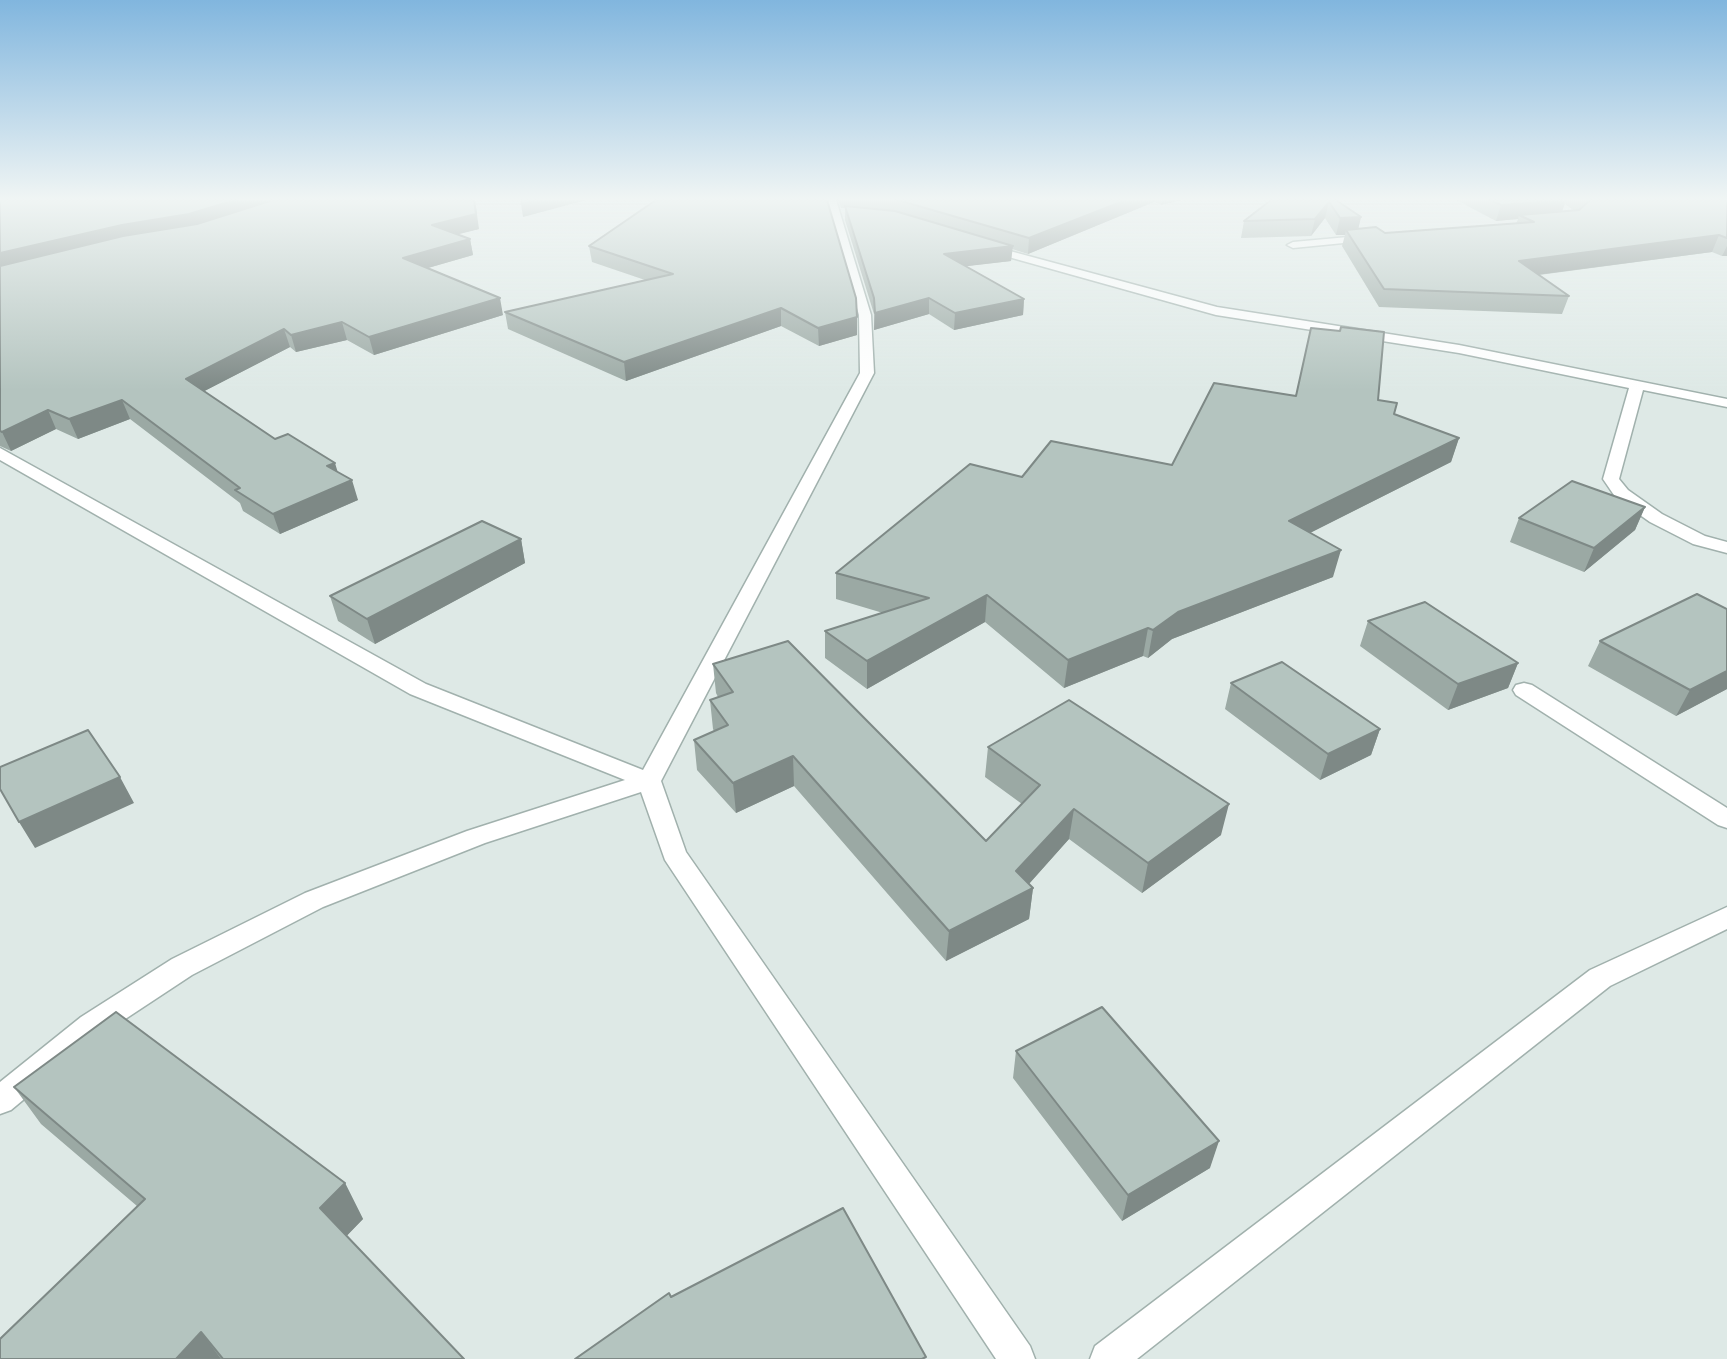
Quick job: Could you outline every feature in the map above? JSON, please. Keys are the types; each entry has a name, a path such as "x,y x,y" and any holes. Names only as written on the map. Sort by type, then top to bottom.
{"street":[{"path":"0,1100 91,1026 182,967 314,900 476,837 649,781 867,373 865,315 852,263"},
{"path":"1046,263 1216,311 1459,349 1727,403"},
{"path":"1637,385 1611,478 1622,494 1656,518 1699,540 1727,548"},
{"path":"0,453 418,689 649,781 674,854 1017,1359"},
{"path":"1524,690 1727,819"},
{"path":"1108,1359 1600,978 1727,917"}],"building":[{"path":"11,263 416,263 500,298 369,337 342,322 291,335 284,329 186,379 275,439 288,434 335,463 327,466 352,480 273,514 235,490 240,488 122,400 69,419 48,410 0,431 0,266"},
{"path":"641,263 846,263 856,298 857,317 818,328 781,308 624,362 505,312 673,274"},
{"path":"863,263 961,263 1024,299 955,313 929,298 875,313 874,298"},
{"path":"1368,263 1522,263 1569,296 1384,289"},
{"path":"1341,327 1384,332 1378,400 1397,403 1394,414 1459,438 1289,521 1341,550 1178,612 1153,630 1148,628 1068,660 987,595 867,661 825,631 929,598 836,573 970,464 1022,477 1051,441 1172,465 1214,383 1296,396 1311,328 1340,331"},
{"path":"1572,481 1645,507 1594,548 1519,518"},
{"path":"482,521 521,539 367,619 330,596"},
{"path":"1697,594 1727,609 1727,671 1690,690 1600,641"},
{"path":"1425,602 1518,663 1458,684 1368,621"},
{"path":"788,641 986,841 1040,785 988,747 1069,700 1229,804 1148,863 1074,809 1016,871 1033,888 949,931 793,756 733,783 694,740 728,725 710,700 733,692 713,664"},
{"path":"1282,662 1380,729 1328,754 1231,683"},
{"path":"88,730 120,777 19,822 0,789 0,767"},
{"path":"1102,1007 1219,1141 1128,1195 1016,1051"},
{"path":"116,1012 345,1183 320,1208 464,1359 223,1359 201,1332 176,1359 0,1359 0,1339 145,1199 14,1087"},
{"path":"843,1208 926,1357 575,1359 669,1293 671,1297"}]}
